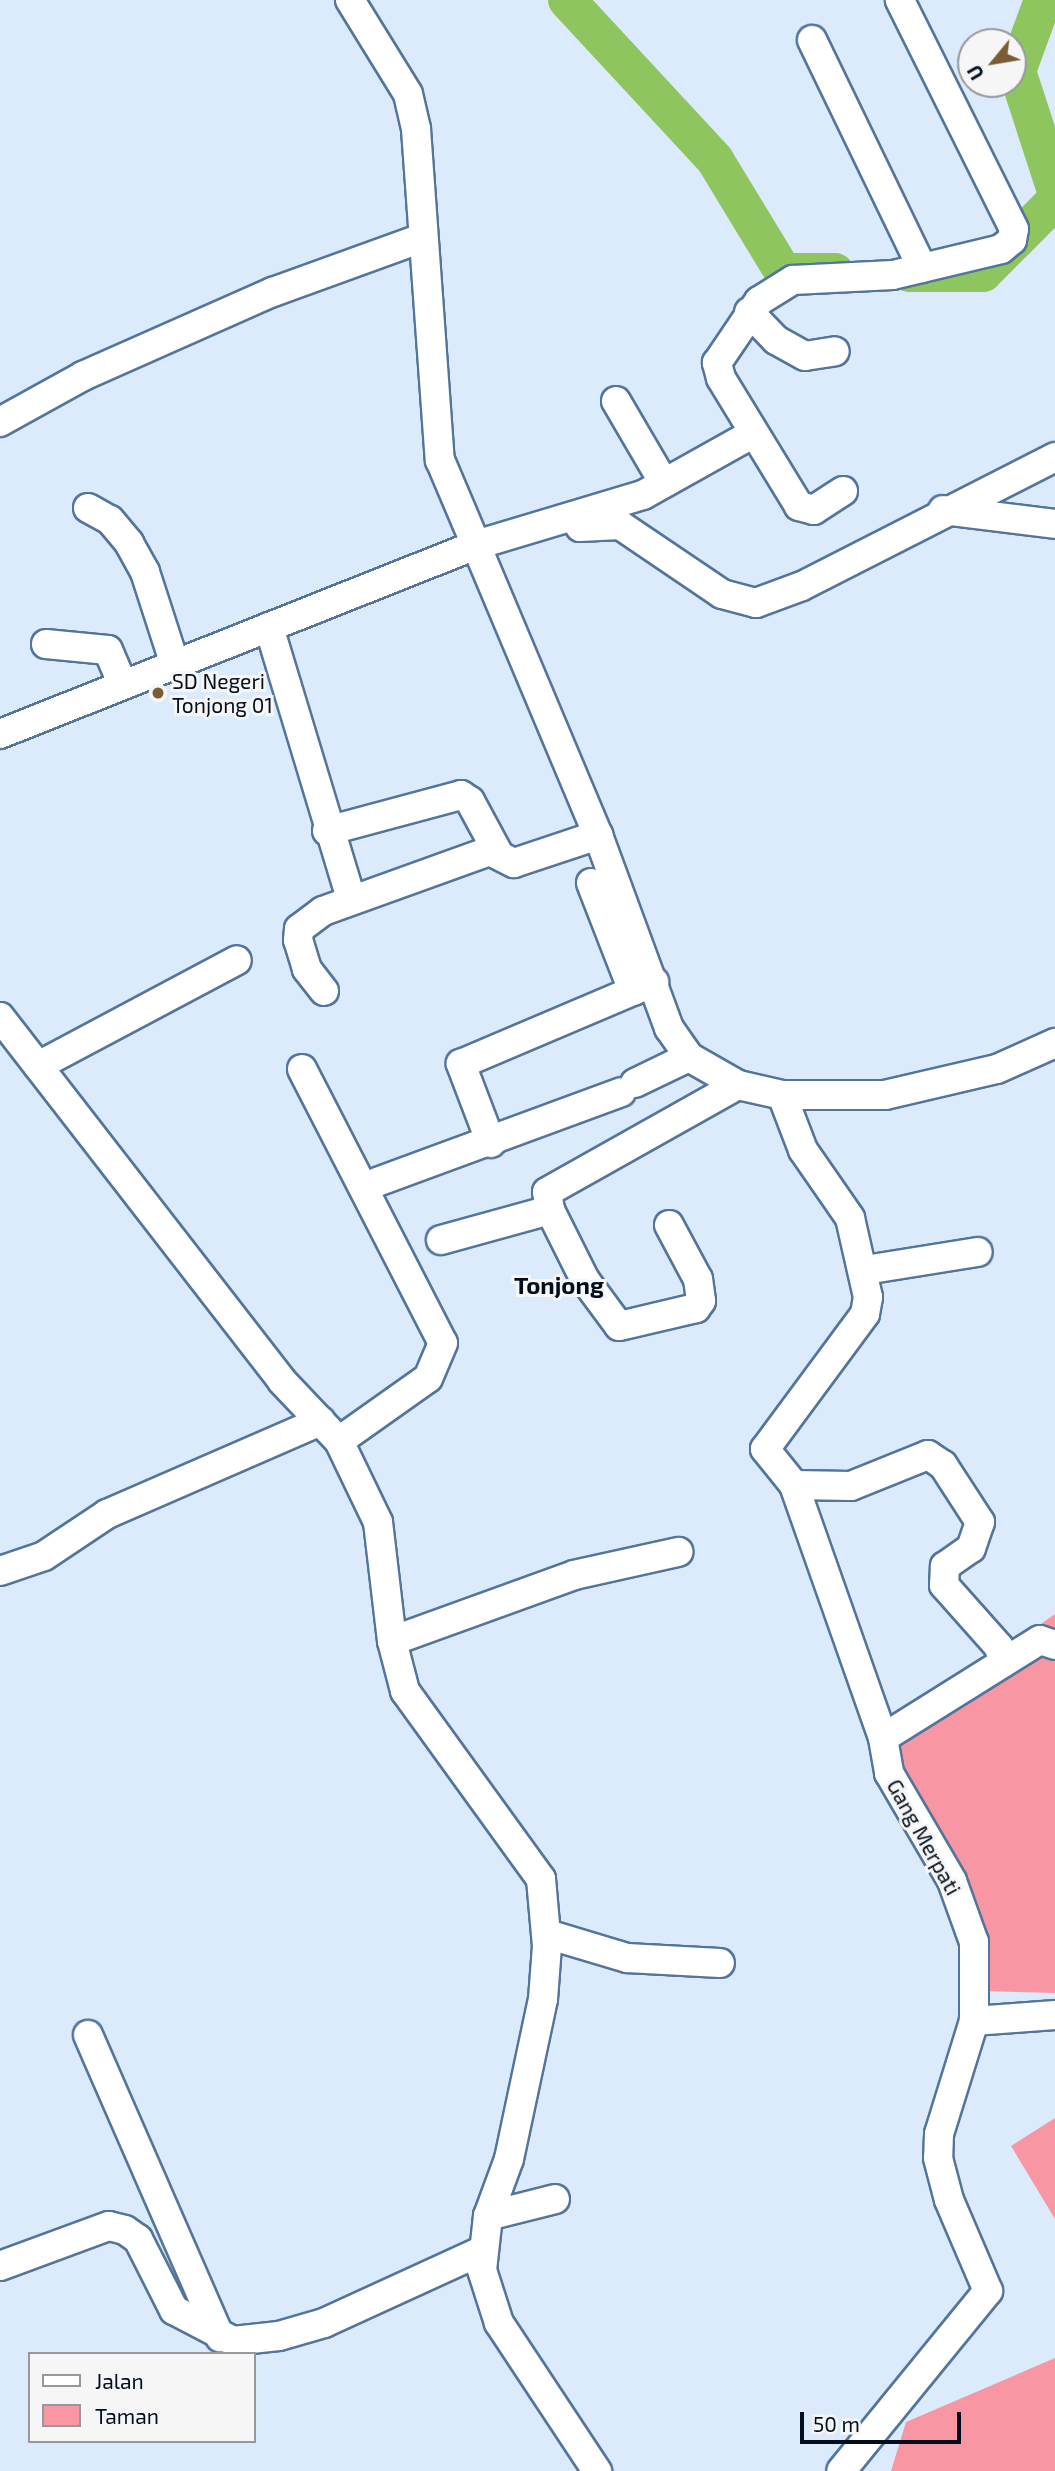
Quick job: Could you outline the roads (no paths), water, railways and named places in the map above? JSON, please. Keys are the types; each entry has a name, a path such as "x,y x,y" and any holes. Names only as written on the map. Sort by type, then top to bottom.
{"street":[{"path":"350,0 408,94 416,128 439,460 598,835 643,986"},
{"path":"844,491 814,510 799,506 754,433 717,363 754,307 793,280 922,268 1001,249 1012,240 1014,229 900,0"},
{"path":"812,40 922,268"},
{"path":"0,422 83,376 273,292 422,238"},
{"path":"754,307 776,340 805,356 835,351"},
{"path":"616,401 664,483"},
{"path":"0,734 269,627 643,495 754,433"},
{"path":"479,552 607,522 631,529 722,594 757,603 802,586 943,510 1055,457"},
{"path":"88,508 110,520 129,543 145,572 175,665"},
{"path":"943,510 1055,524"},
{"path":"269,627 327,831 351,898"},
{"path":"46,645 108,650 123,685"},
{"path":"327,831 461,795 470,801 497,851 514,863 598,835"},
{"path":"324,990 307,969 299,929 351,898 497,851"},
{"path":"591,883 643,986 689,1057 738,1085 782,1095 886,1095 997,1069 1055,1044"},
{"path":"38,1066 237,960"},
{"path":"491,1143 461,1063 643,986"},
{"path":"0,1017 282,1381 330,1431 378,1522 392,1640 415,1709 541,1879 547,1934 543,1999 509,2159 488,2216 481,2251 488,2297 499,2323 597,2471"},
{"path":"377,1182 491,1143 628,1088 689,1057"},
{"path":"0,1571 44,1556 107,1514 330,1431 428,1378 443,1343 302,1069"},
{"path":"669,1225 698,1279 701,1301 696,1308 619,1326 585,1280 550,1210 547,1192 563,1178 738,1085"},
{"path":"782,1095 803,1150 850,1218 865,1270 978,1252"},
{"path":"440,1240 550,1210"},
{"name":"Gang Merpati","path":"841,2471 988,2291 949,2200 938,2158 939,2134 974,2021 971,1932 952,1881 888,1773 883,1738 794,1485 765,1449 865,1314 865,1270"},
{"path":"794,1485 851,1486 928,1455 943,1465 980,1521 971,1548 945,1566 944,1585 999,1647 1003,1662"},
{"path":"392,1640 574,1575 678,1552"},
{"path":"883,1738 1040,1640 1055,1645"},
{"path":"547,1934 627,1958 720,1963"},
{"path":"974,2021 1055,2015"},
{"path":"88,2035 220,2337"},
{"path":"488,2216 555,2199"},
{"path":"0,2266 109,2226 125,2230 138,2239 174,2309 220,2337 253,2340 324,2323 481,2251"}],"waterway":[{"path":"567,0 715,160 783,272 835,272"},
{"path":"1043,0 1017,71 1055,188"},
{"path":"909,273 983,273 1055,201"}],"place":[{"name":"SD Negeri Tonjong 01","path":"158,693"}],"district":[{"name":"Tonjong","path":"559,1285"}]}
